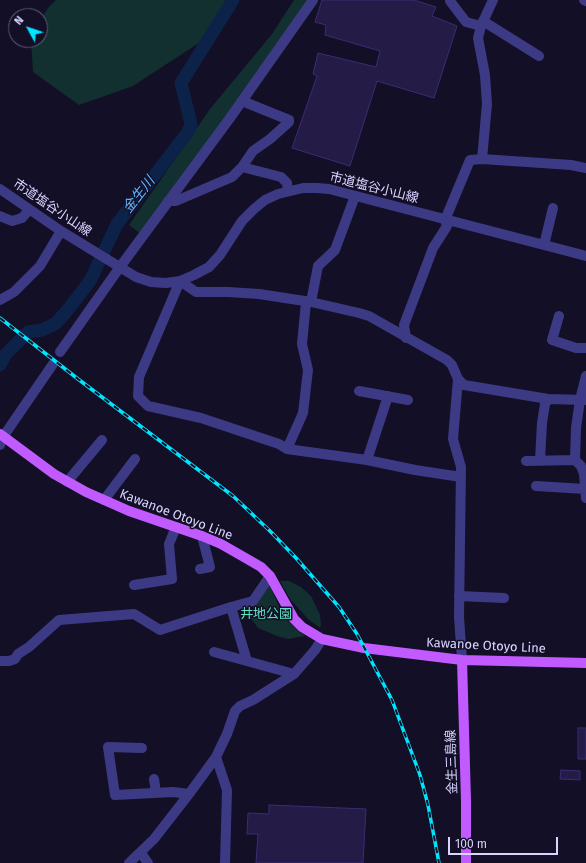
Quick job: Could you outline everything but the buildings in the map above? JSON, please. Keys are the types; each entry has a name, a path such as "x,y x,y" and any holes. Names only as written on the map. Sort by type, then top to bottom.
{"main road":[{"name":"Kawanoe Otoyo Line","path":"1,439 67,482 104,500 221,544 261,567 270,576 294,619 302,627 322,639 364,648 462,660 586,663"},
{"name":"金生三島線","path":"462,660 466,801 466,863"}],"street":[{"path":"60,352 118,266 242,101 313,0"},
{"path":"482,158 487,104 485,75 478,38 482,24 493,0"},
{"path":"450,1 466,22 482,24 539,56"},
{"path":"168,201 176,201 232,177 242,168 253,151 270,139 289,122 289,120 242,101"},
{"path":"406,338 404,325 433,248 447,226 445,220 470,160 482,158 571,165 586,168"},
{"path":"242,168 281,177 286,183 288,191"},
{"name":"市道塩谷小山線","path":"0,189 60,231 136,277 151,282 166,283 180,281 194,276 209,267 220,255 242,221 254,208 271,197 288,191 317,188 355,196 586,256"},
{"path":"287,449 303,413 308,370 302,344 308,302 318,266 335,250 355,196"},
{"path":"544,245 553,208"},
{"path":"0,216 12,221 22,218 29,210"},
{"path":"0,300 14,292 40,266 60,231"},
{"path":"461,477 415,470 367,460 287,449 279,444 201,418 148,406 138,396 139,377 180,281 196,292 259,294 308,302 359,313 369,316 447,360 452,365 458,379 464,385 548,399 583,400"},
{"path":"559,316 552,340 576,348 586,348"},
{"path":"1,439 52,364"},
{"path":"575,460 576,428 583,400 586,376"},
{"path":"458,379 453,439 461,467 459,617 462,660"},
{"path":"359,390 408,400"},
{"path":"367,460 388,396"},
{"path":"540,460 542,423 545,404 548,399"},
{"path":"67,482 102,440"},
{"path":"104,500 135,459"},
{"path":"526,461 575,460 581,466 584,474 586,494 536,486"},
{"path":"134,585 172,579 169,544 176,527"},
{"path":"200,569 210,566 202,536"},
{"path":"0,661 15,659 18,654 29,647 59,620 134,614 160,630 231,606 253,601 270,576"},
{"path":"459,596 504,598"},
{"path":"231,606 247,661"},
{"path":"129,863 154,839 190,794 216,757 227,734 234,711 294,674 315,650 322,639"},
{"path":"214,652 294,674"},
{"path":"142,748 108,747 115,795 173,792 190,794"},
{"path":"216,757 227,790 225,863"},
{"path":"154,779 156,793"},
{"path":"141,853 148,863"}],"green space":[{"path":"56,0 227,0 205,39 133,86 79,105 33,72 32,48 48,48 48,8"},
{"path":"294,0 312,0 141,234 129,225 210,109 272,34"},
{"name":"井地公園","path":"280,581 289,581 301,587 311,596 320,615 320,628 308,619 290,599"},
{"name":"井地公園","path":"269,584 283,616 305,636 288,639 277,636 258,628 250,617 254,604"}],"waterway":[{"name":"金生川","path":"0,365 6,354 28,332 42,330 55,324 66,312 90,281 117,224 188,132 191,124 181,83 233,0"}],"railway":[{"path":"0,318 233,496 296,558 339,607 357,634 392,700 420,775 428,805 439,863"}]}
